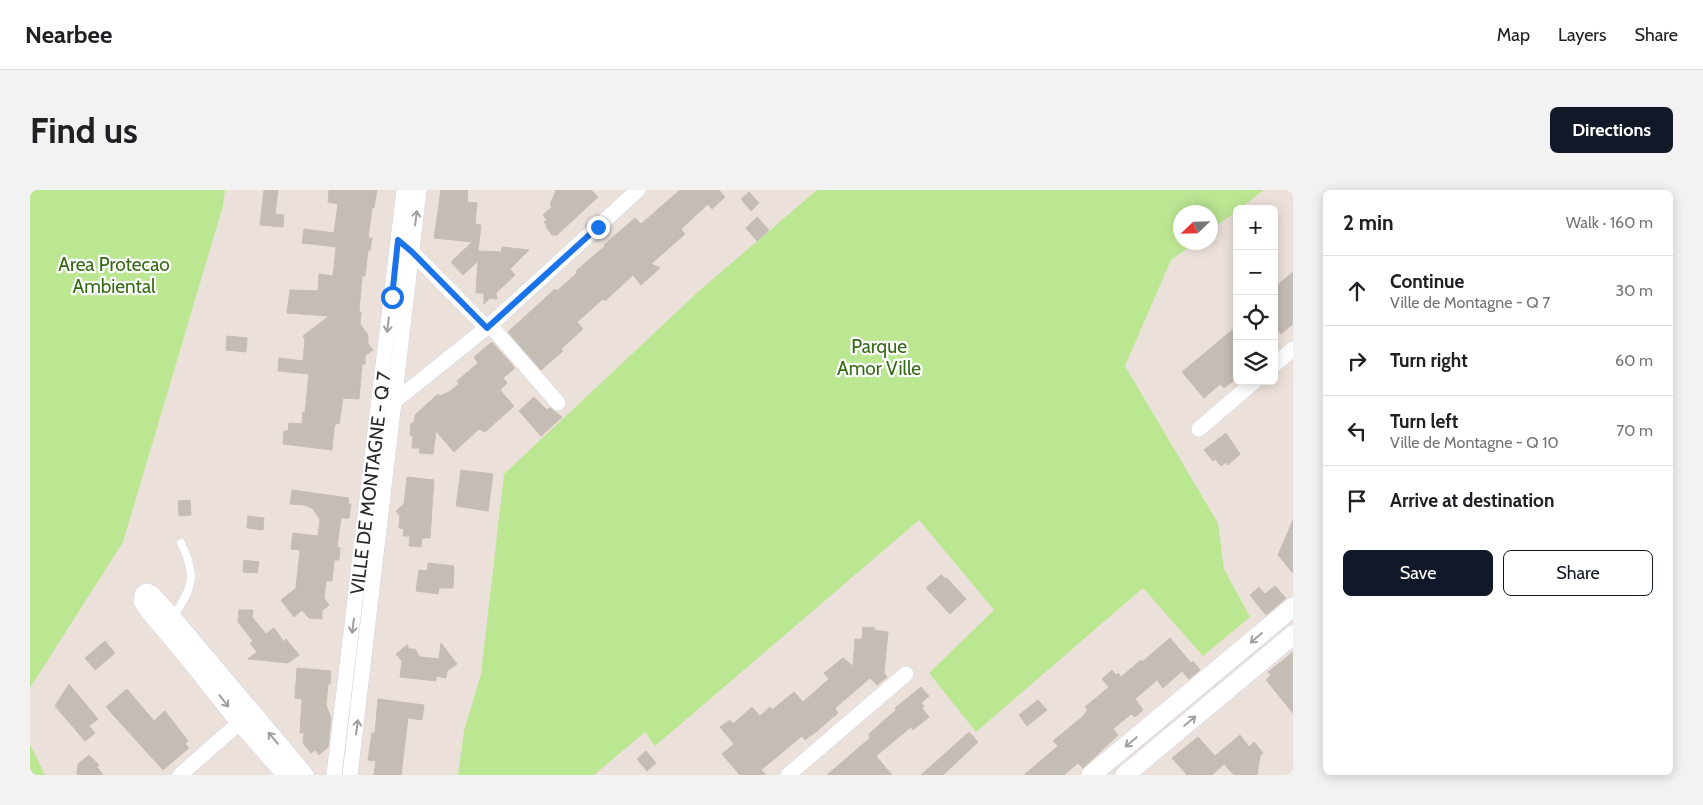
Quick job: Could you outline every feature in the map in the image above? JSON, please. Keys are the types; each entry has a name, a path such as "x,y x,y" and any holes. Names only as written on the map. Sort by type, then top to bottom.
{"street":[{"name":"VILLE DE MONTAGNE - Q 7","path":"334,775 404,190"},
{"name":"VILLE DE MONTAGNE - Q 7","path":"350,775 420,190"},
{"path":"378,412 395,402 488,326 638,190"},
{"path":"398,240 488,326 558,403"},
{"path":"1278,362 1293,349"},
{"path":"1199,428 1250,385"},
{"path":"149,602 246,717 287,775"},
{"path":"1101,772 1293,607"},
{"path":"1125,775 1293,634"},
{"path":"788,775 906,674"},
{"path":"180,775 246,717"},
{"path":"246,717 304,775"}],"lane":[{"path":"168,623 181,605 192,580 189,562 181,543"}],"green space":[{"name":"Area Protecao Ambiental","path":"30,190 225,190 223,206 123,542 30,688"},
{"name":"Parque Amor Ville","path":"817,190 1264,190 1244,205 1233,205 1233,214 1218,225 1218,205 1173,205 1173,250 1185,250 1171,260 1125,366 1218,523 1224,569 1250,617 1203,656 1143,588 976,732 929,673 994,610 919,520 655,746 645,732 594,775 458,775 464,731 481,674 504,474 699,291"},
{"path":"30,744 45,775 30,775"}],"building":[{"path":"264,190 278,190 275,214 284,215 283,227 260,225"},
{"path":"329,190 377,190 374,208 372,208 368,238 372,238 370,251 368,250 365,276 362,276 359,312 361,312 360,324 368,335 368,344 373,350 365,356 365,364 362,364 359,399 343,398 339,424 336,423 334,428 332,450 283,444 284,431 288,431 289,423 302,424 309,374 278,371 279,358 303,361 305,340 303,336 329,316 287,313 290,290 318,291 319,274 333,276 336,247 302,243 304,229 334,233 338,204 328,202"},
{"path":"441,190 468,190 467,202 477,203 475,224 481,225 478,251 501,252 502,247 529,250 510,269 515,275 496,293 497,299 490,298 484,304 484,293 476,293 478,261 463,275 451,262 472,242 434,238"},
{"path":"556,190 591,190 598,197 557,235 552,235 546,227 544,222 547,220 543,215 552,207 550,205"},
{"path":"680,190 719,190 725,197 712,209 708,204 681,229 685,234 651,264 660,268 641,285 633,275 605,301 603,299 577,322 583,329 561,349 563,351 541,370 508,332 555,289 557,291 577,273 576,271 635,218 641,224"},
{"path":"749,192 759,203 751,211 741,199"},
{"path":"757,217 769,230 757,241 746,228"},
{"path":"1293,272 1293,324 1281,334 1278,331 1278,285"},
{"path":"1233,329 1233,381 1224,388 1220,384 1204,398 1182,372"},
{"path":"227,336 247,338 246,352 226,350"},
{"path":"492,342 515,368 503,378 507,383 500,390 514,406 485,432 479,429 454,452 436,431 433,454 419,453 420,448 412,448 413,436 410,435 411,423 414,423 415,415 438,394 440,396 449,392 459,384 457,381 478,363 474,357"},
{"path":"534,397 547,410 550,408 562,417 541,436 519,411"},
{"path":"1226,433 1240,454 1228,465 1226,462 1221,466 1215,459 1213,461 1204,450"},
{"path":"461,470 493,474 488,511 456,506"},
{"path":"407,477 434,480 430,538 422,538 421,547 409,546 410,536 403,536 404,529 399,528 400,516 396,511 404,504"},
{"path":"292,490 349,498 348,504 351,504 349,518 341,518 337,547 340,548 339,560 334,560 332,581 326,581 324,598 329,605 322,611 322,619 309,618 302,610 294,617 281,600 296,588 300,550 291,549 293,533 318,536 320,519 312,508 304,505 290,504"},
{"path":"190,500 191,515 179,516 178,501"},
{"path":"248,516 264,518 263,530 247,528"},
{"path":"1293,520 1293,573 1278,555"},
{"path":"244,560 259,562 257,573 243,572"},
{"path":"428,563 454,566 453,588 439,588 438,594 416,591 419,570 427,571"},
{"path":"941,575 947,578 966,599 950,614 926,588"},
{"path":"1275,586 1286,598 1266,615 1250,595 1259,587 1265,594"},
{"path":"239,610 253,610 252,617 266,634 274,628 284,642 286,639 299,655 288,663 248,659 257,652 250,643 253,641 238,622"},
{"path":"863,627 888,632 884,673 887,677 877,685 870,678 835,708 838,713 817,731 805,740 802,736 761,770 766,775 740,775 722,754 734,744 720,727 730,720 733,724 752,707 760,716 770,707 772,710 794,692 803,702 829,679 824,673 843,658 853,666 855,639 862,639"},
{"path":"1170,638 1191,663 1193,661 1200,670 1189,679 1182,671 1163,688 1157,680 1135,699 1143,710 1135,717 1131,714 1113,729 1118,735 1083,768 1078,763 1064,775 1024,775 1058,746 1053,741 1081,718 1088,710 1085,707 1109,687 1102,679 1112,670 1121,677"},
{"path":"105,641 115,653 95,670 85,658"},
{"path":"441,643 457,664 447,671 446,678 436,676 436,681 400,677 402,661 396,654 407,645 409,649 415,649 420,657 439,659"},
{"path":"1293,652 1293,713 1266,680 1271,675 1268,672"},
{"path":"297,668 331,671 326,705 331,718 328,747 319,755 315,750 311,753 303,743 304,733 300,733 302,699 295,698"},
{"path":"69,684 98,719 89,726 95,733 85,741 55,706"},
{"path":"921,687 929,696 921,703 924,706 922,708 929,717 913,730 911,727 876,756 892,775 827,775 870,738 869,734 896,710 895,708"},
{"path":"127,689 154,721 165,711 188,741 185,744 189,748 163,770 106,707"},
{"path":"378,699 424,705 422,720 408,718 401,775 374,775 376,761 368,760 372,733 375,733"},
{"path":"1038,700 1047,710 1027,726 1019,715"},
{"path":"969,732 978,742 943,775 921,775"},
{"path":"1240,735 1249,747 1254,742 1263,753 1260,756 1257,775 1234,775 1224,764 1212,775 1187,775 1172,758 1198,737 1215,756"},
{"path":"646,751 656,763 647,771 637,759"},
{"path":"89,755 99,765 97,767 103,775 77,775 78,764"}],"route":[{"path":"392,297 398,240 487,328 598,227"}]}
